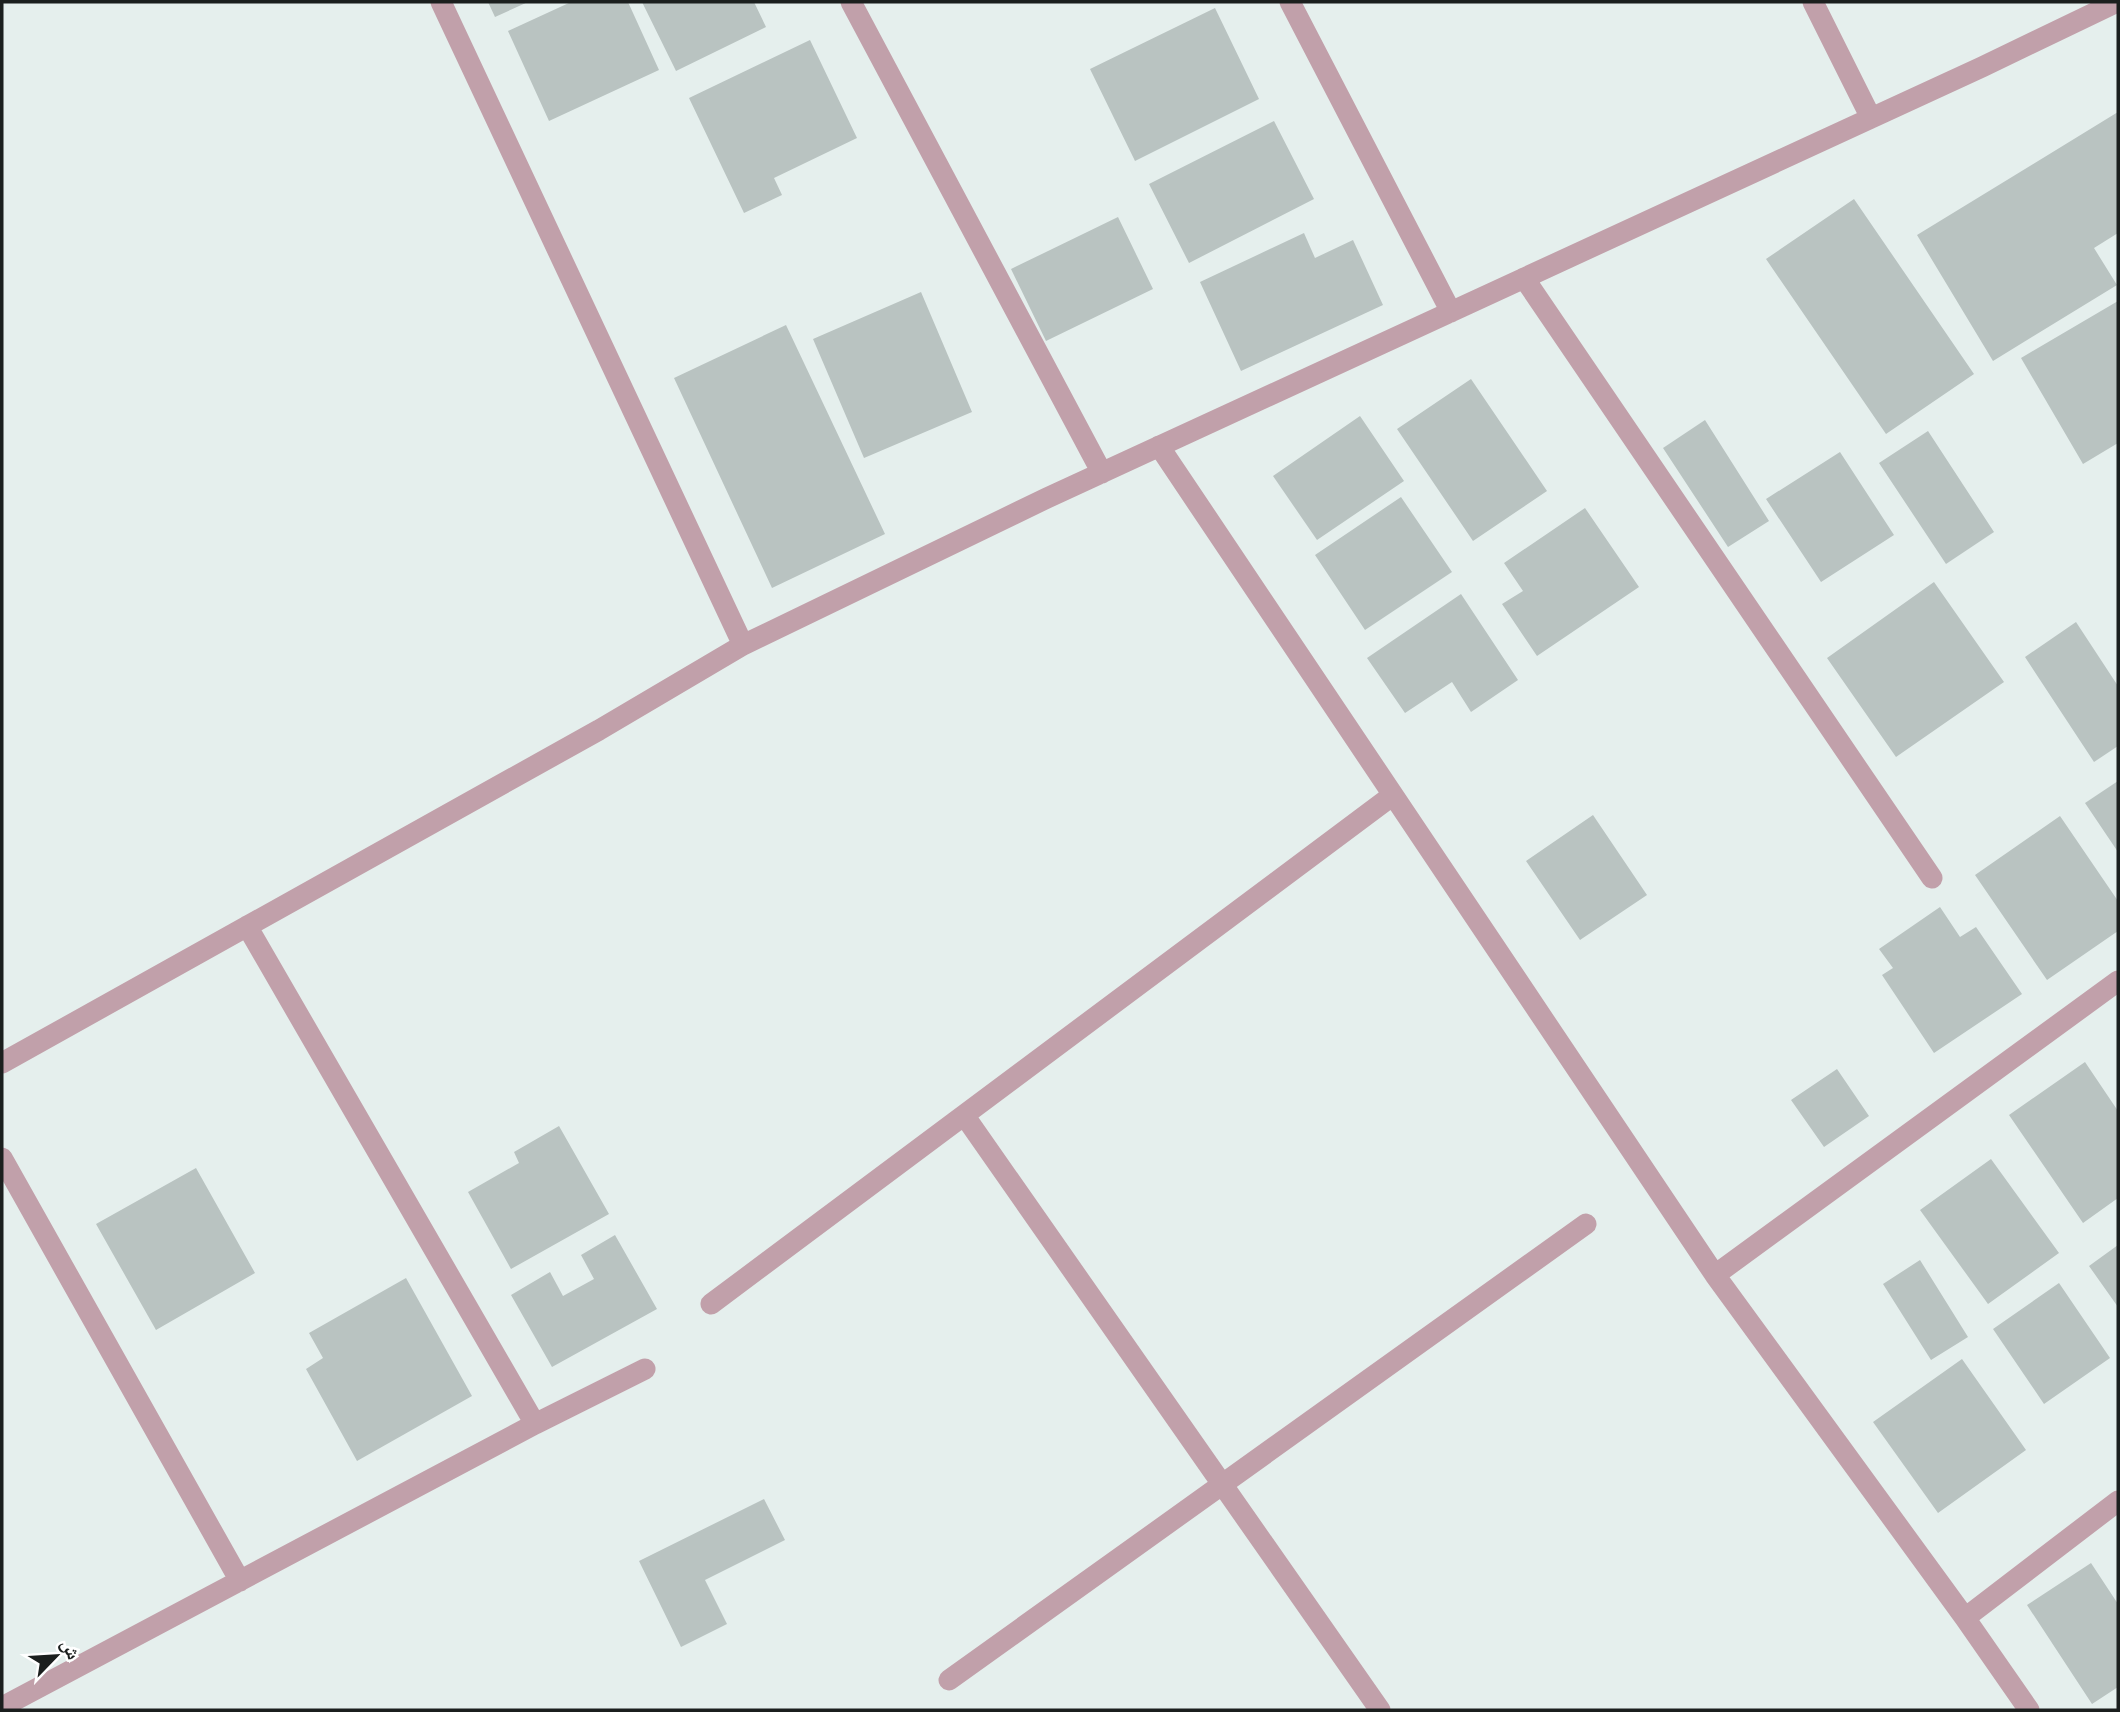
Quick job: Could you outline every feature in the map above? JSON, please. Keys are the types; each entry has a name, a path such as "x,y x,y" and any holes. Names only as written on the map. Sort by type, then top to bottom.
{"street":[{"path":"441,2 743,645"},
{"path":"851,2 1102,473"},
{"path":"1290,2 1451,312"},
{"path":"1813,2 1871,118"},
{"path":"2,1063 598,730 743,645 1159,446 2117,2"},
{"path":"1524,278 1931,877"},
{"path":"1159,446 1714,1275 1965,1618 2029,1710"},
{"path":"711,1304 1393,794"},
{"path":"247,926 534,1424"},
{"path":"1714,1275 2118,981"},
{"path":"964,1115 1380,1710"},
{"path":"2,1158 240,1581"},
{"path":"949,1680 1586,1224"},
{"path":"2,1707 534,1424 645,1368"},
{"path":"1965,1618 2118,1501"}],"building":[{"path":"488,2 528,2 495,17"},
{"path":"571,2 628,2 659,70 549,121 508,31"},
{"path":"642,2 754,2 766,27 676,71"},
{"path":"1215,8 1259,99 1135,161 1090,69"},
{"path":"810,40 857,138 774,178 782,195 744,213 689,98"},
{"path":"2118,112 2118,233 2094,248 2117,285 1993,361 1917,235"},
{"path":"1274,121 1314,199 1189,263 1149,184"},
{"path":"1854,199 1974,374 1886,434 1766,259"},
{"path":"1118,217 1153,289 1046,341 1011,269"},
{"path":"1304,233 1315,258 1353,240 1383,305 1241,371 1200,282"},
{"path":"921,292 972,412 864,458 813,339"},
{"path":"2118,301 2118,443 2083,464 2021,358"},
{"path":"786,325 885,534 772,588 674,378"},
{"path":"1471,379 1547,491 1473,541 1397,429"},
{"path":"1360,416 1404,481 1317,540 1273,476"},
{"path":"1705,420 1769,521 1728,547 1663,448"},
{"path":"1928,431 1994,532 1946,564 1879,463"},
{"path":"1840,452 1894,535 1821,582 1766,499"},
{"path":"1401,497 1452,572 1365,630 1315,555"},
{"path":"1585,508 1639,587 1537,656 1502,604 1523,591 1504,563"},
{"path":"1934,582 2004,682 1896,757 1827,658"},
{"path":"1461,594 1518,680 1471,712 1452,682 1405,713 1367,658"},
{"path":"2076,622 2118,686 2118,746 2094,762 2025,657"},
{"path":"2118,781 2118,852 2085,803"},
{"path":"1593,815 1647,895 1580,940 1526,861"},
{"path":"2060,816 2118,901 2118,931 2047,980 1975,875"},
{"path":"1940,907 1960,937 1976,927 2022,994 1934,1053 1882,975 1893,968 1879,949"},
{"path":"2085,1062 2118,1111 2118,1198 2083,1223 2009,1115"},
{"path":"1837,1069 1869,1116 1824,1147 1791,1100"},
{"path":"559,1126 609,1214 511,1269 468,1192 519,1163 514,1152"},
{"path":"1991,1159 2059,1253 1988,1304 1920,1210"},
{"path":"196,1168 255,1273 156,1330 96,1224"},
{"path":"615,1235 657,1309 552,1367 511,1295 550,1272 563,1296 594,1279 581,1255"},
{"path":"2118,1245 2118,1307 2089,1266"},
{"path":"1920,1260 1968,1337 1931,1360 1883,1284"},
{"path":"406,1278 472,1396 357,1461 306,1369 323,1358 309,1333"},
{"path":"2059,1283 2110,1358 2044,1404 1993,1329"},
{"path":"1962,1359 2026,1450 1938,1513 1873,1422"},
{"path":"764,1499 785,1540 705,1580 727,1624 681,1647 639,1561"},
{"path":"2091,1563 2118,1604 2118,1687 2092,1704 2027,1605"}]}
